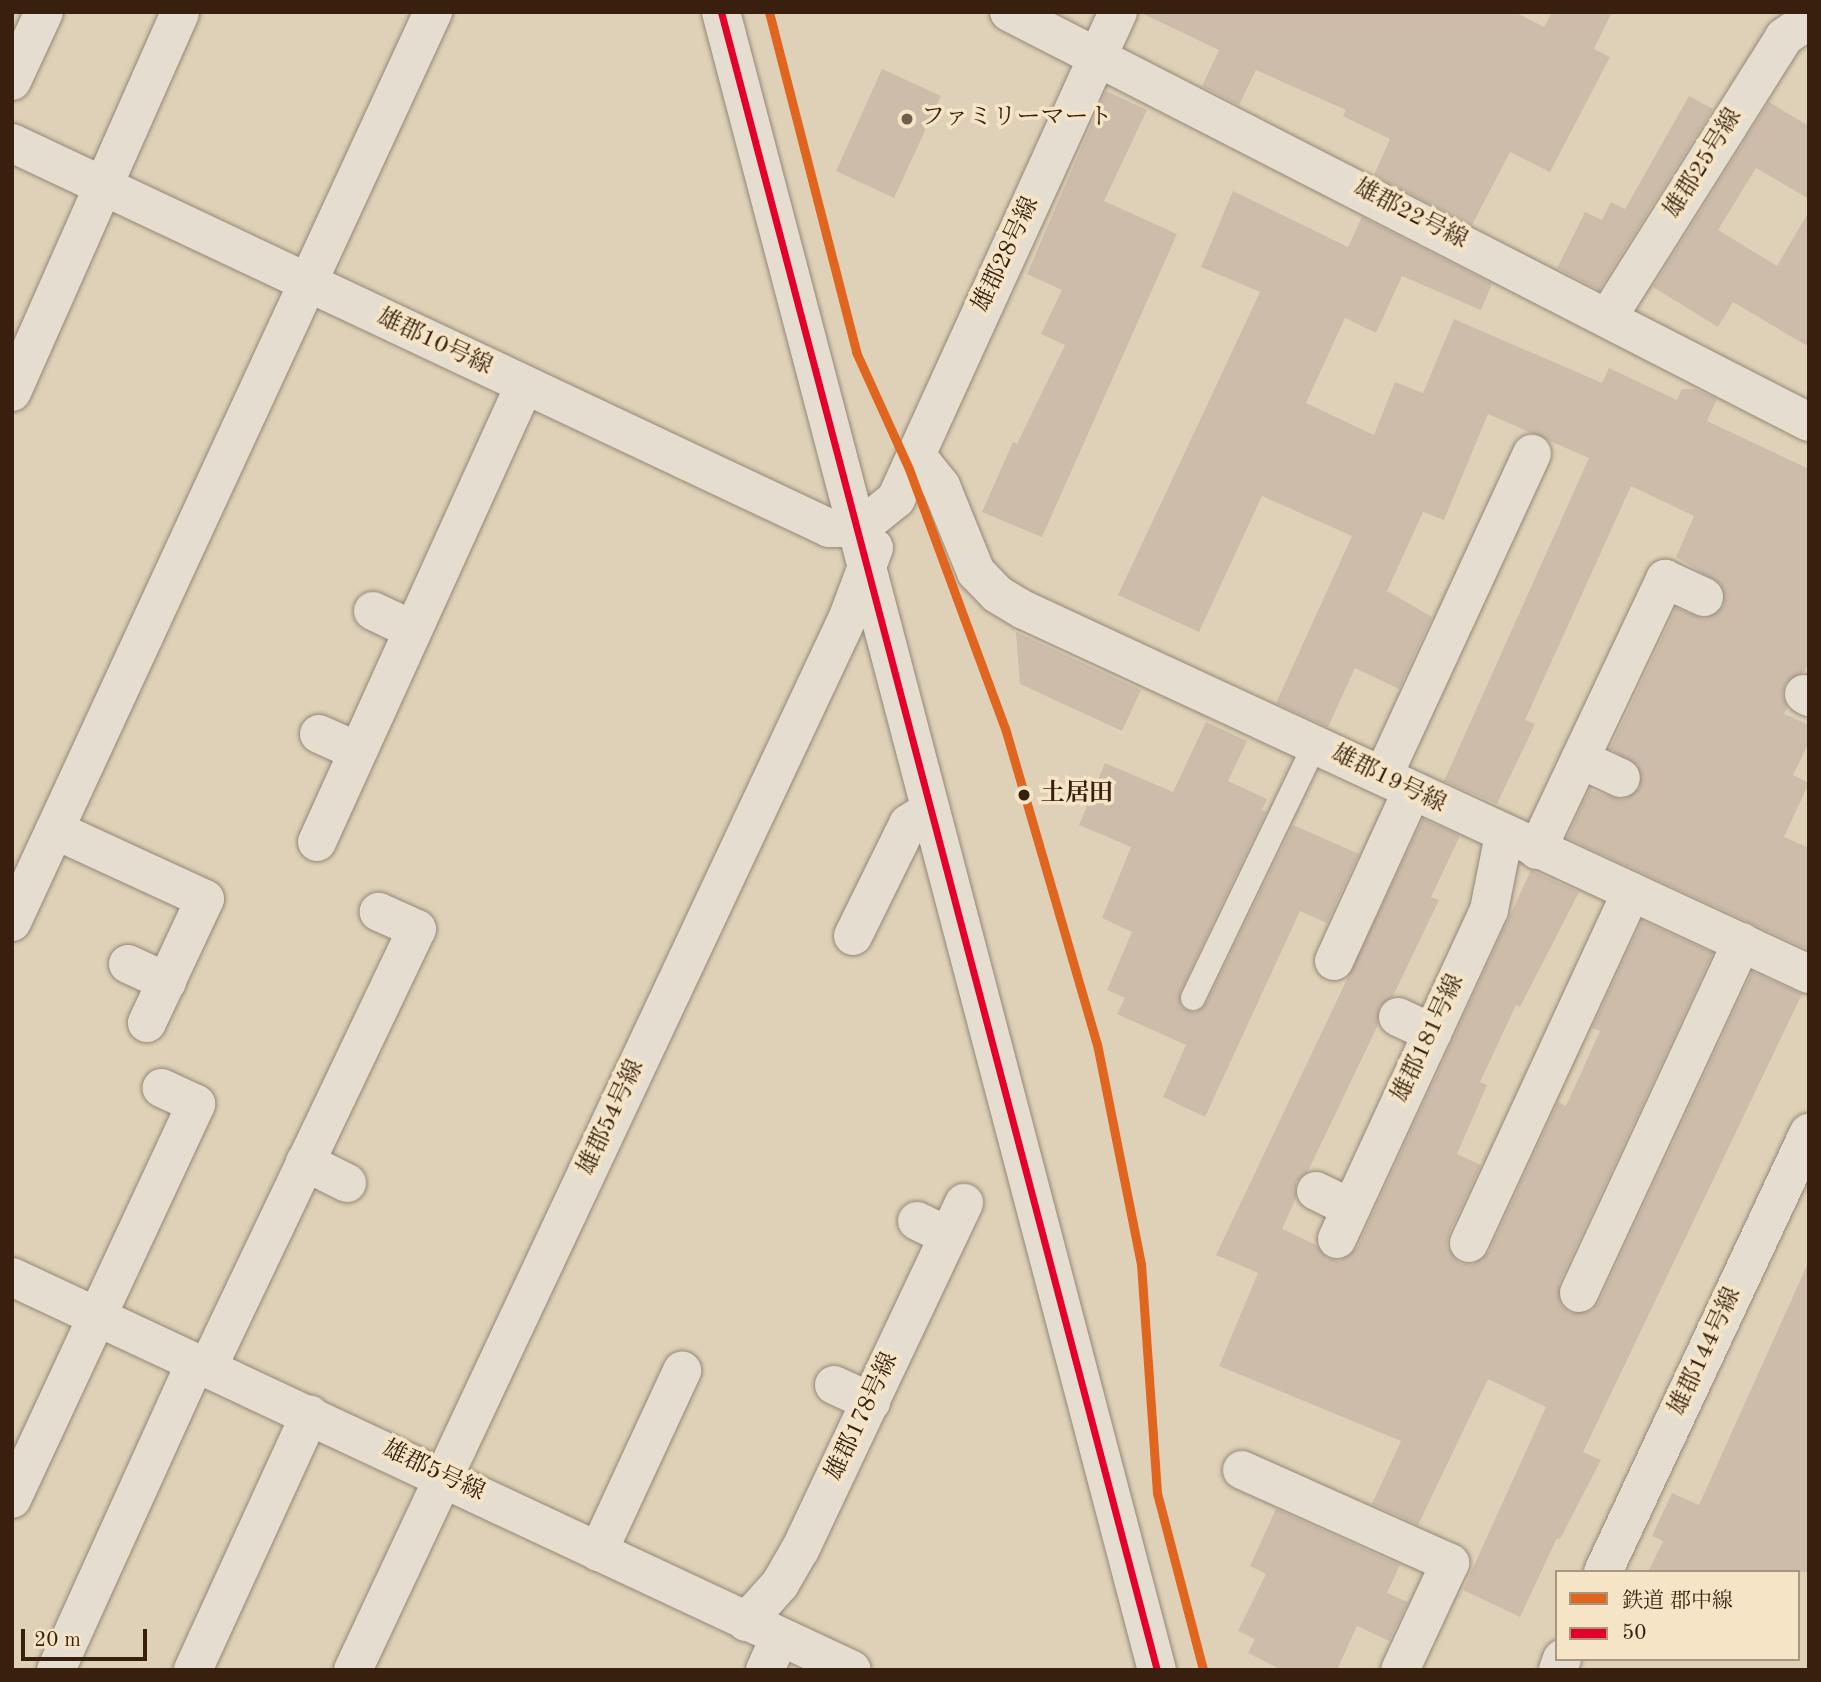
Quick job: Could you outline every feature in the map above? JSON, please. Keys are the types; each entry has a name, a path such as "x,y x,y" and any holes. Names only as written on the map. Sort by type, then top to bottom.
{"street":[{"path":"12,81 44,12"},
{"path":"12,393 180,12"},
{"path":"12,922 433,12"},
{"path":"721,12 864,546 1157,1670"},
{"name":"雄郡22号線","path":"1009,12 1099,54 1809,422"},
{"name":"雄郡28号線","path":"864,546 895,499 916,455 1118,12"},
{"name":"雄郡25号線","path":"1608,317 1784,37 1809,20"},
{"name":"雄郡10号線","path":"12,143 307,285 864,546"},
{"path":"317,842 524,386"},
{"path":"1334,961 1397,784 1532,454"},
{"name":"雄郡19号線","path":"916,455 941,486 976,572 998,594 1024,610 1809,974"},
{"name":"雄郡54号線","path":"353,1670 807,704 864,546"},
{"name":"雄郡181号線","path":"1316,1191 1344,1223 1520,842 1580,759 1665,579 1704,597"},
{"path":"373,611 414,629"},
{"path":"319,734 358,751"},
{"path":"1580,759 1621,778"},
{"path":"853,936 908,824 931,809"},
{"path":"55,830 205,899 147,1023"},
{"path":"1468,1243 1631,892"},
{"path":"56,1670 202,1364 305,1162 417,929 379,912"},
{"path":"1579,1293 1742,942"},
{"path":"128,964 166,982"},
{"path":"1398,1017 1432,1033"},
{"path":"12,1499 196,1104 161,1088"},
{"name":"雄郡144号線","path":"1604,1570 1809,1133"},
{"path":"305,1162 347,1183"},
{"name":"雄郡178号線","path":"746,1622 780,1584 800,1550 871,1402 943,1220"},
{"name":"雄郡5号線","path":"12,1277 443,1476 746,1622 773,1653 852,1670"},
{"path":"598,1552 682,1371"},
{"path":"834,1385 871,1402"},
{"path":"193,1670 310,1415"},
{"path":"1241,1470 1450,1563 1400,1670"}],"lane":[{"path":"1193,998 1315,744"}],"building":[{"path":"1139,12 1515,12 1544,27 1552,12 1612,12 1594,49 1610,57 1550,172 1510,152 1472,225 1374,175 1390,139 1343,116 1346,110 1256,70 1239,105 1202,86 1219,50"},
{"path":"882,69 941,96 894,198 836,171"},
{"path":"1106,91 1147,110 1104,201 1177,234 1042,537 982,512 1013,442 1017,444 1065,345 1041,334 1062,290 1027,274"},
{"path":"1689,96 1713,109 1599,290 1557,268 1585,212 1602,220 1611,202 1625,209"},
{"path":"1769,102 1809,126 1809,199 1756,168 1718,230 1777,266 1809,211 1809,347 1733,302 1718,327 1653,287"},
{"path":"1233,191 1348,247 1362,217 1492,284 1481,310 1402,276 1376,333 1345,318 1306,403 1374,435 1395,382 1423,393 1454,319 1602,383 1609,368 1677,400 1682,389 1695,389 1717,399 1707,421 1809,469 1809,661 1804,672 1786,682 1782,694 1787,707 1784,714 1809,725 1809,742 1793,775 1809,783 1784,837 1809,848 1809,950 1567,838 1589,790 1622,800 1640,788 1638,765 1610,749 1676,608 1705,619 1724,606 1721,584 1676,557 1694,516 1631,486 1525,720 1535,724 1497,804 1444,781 1589,458 1488,414 1444,520 1423,512 1387,591 1432,617 1399,689 1355,668 1328,727 1276,703 1352,536 1262,496 1199,632 1118,595 1260,292 1201,267"},
{"path":"1016,632 1141,690 1122,731 1020,684"},
{"path":"1206,722 1247,741 1228,781 1267,799 1262,810 1266,812 1180,992 1181,1007 1195,1013 1206,1004 1293,825 1359,854 1327,923 1300,911 1205,1117 1163,1097 1186,1045 1117,1014 1125,998 1107,990 1132,932 1102,918 1131,847 1079,825 1105,763 1173,792"},
{"path":"1423,819 1460,836 1431,897 1439,900 1393,996 1379,1007 1378,1025 1308,1171 1296,1182 1296,1198 1282,1229 1316,1245 1327,1258 1340,1261 1357,1248 1531,870 1579,892 1520,1007 1516,1005 1480,1082 1487,1085 1457,1154 1481,1165 1449,1234 1447,1246 1459,1263 1472,1265 1489,1252 1558,1102 1566,1106 1600,1031 1592,1028 1642,921 1713,953 1559,1284 1561,1305 1570,1313 1591,1311 1599,1302 1752,972 1802,994 1583,1452 1601,1460 1560,1539 1557,1538 1520,1617 1463,1590 1546,1407 1488,1379 1418,1525 1372,1504 1401,1441 1219,1366 1258,1273 1216,1255"},
{"path":"1809,1261 1809,1572 1649,1570 1663,1541 1652,1536 1672,1493 1699,1505"},
{"path":"1276,1509 1400,1565 1387,1593 1408,1602 1389,1641 1357,1626 1337,1670 1282,1670 1248,1653 1255,1639 1238,1631 1266,1574 1250,1566"}],"rail line":[{"name":"郡中線","path":"769,12 856,352 909,469 1005,728 1097,1044 1141,1264 1157,1493 1203,1670"}],"transit line":[{"name":"50","path":"721,12 1157,1670"}],"place":[{"name":"ファミリーマート","path":"907,119"},
{"name":"土居田","path":"1024,795"}]}
